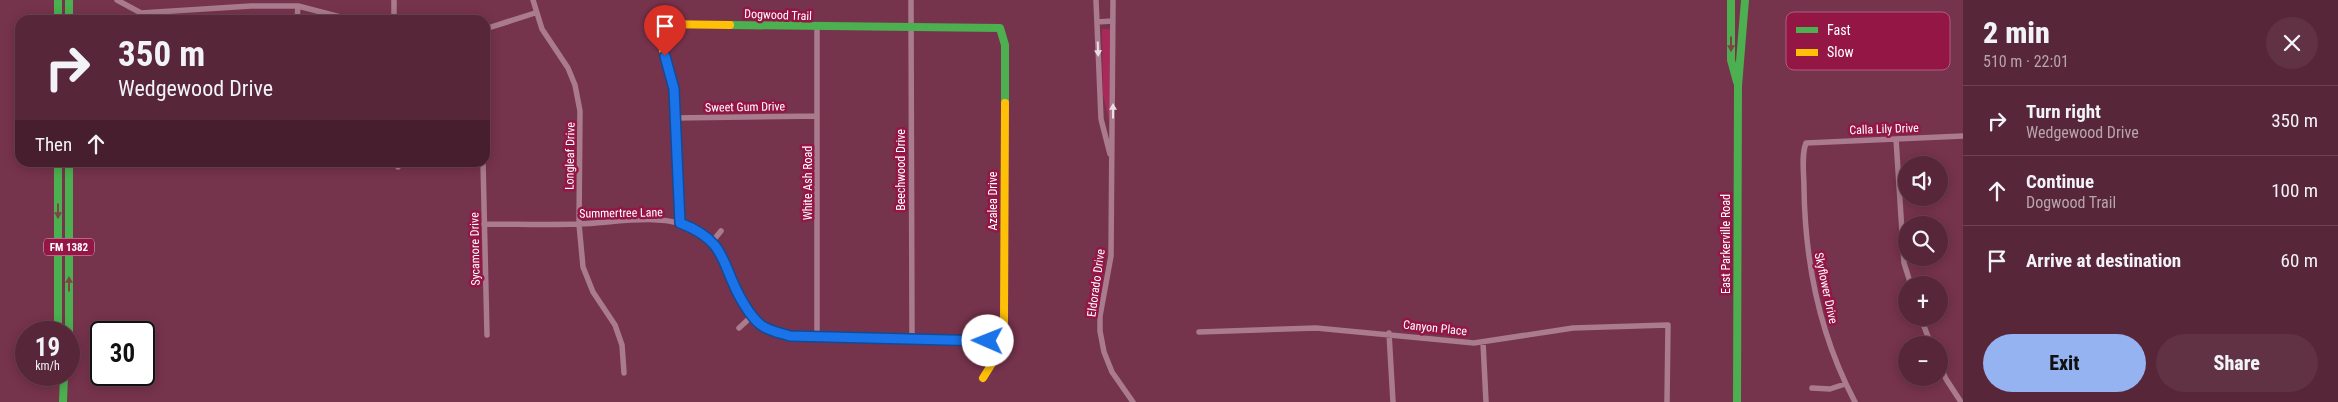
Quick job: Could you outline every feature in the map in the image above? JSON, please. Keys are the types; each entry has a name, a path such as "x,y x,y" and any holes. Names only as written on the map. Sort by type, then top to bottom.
{"street":[{"path":"58,0 58,15"},
{"path":"69,0 69,15"},
{"path":"117,0 142,13 251,6 298,6 333,15"},
{"path":"394,0 394,15"},
{"name":"Longleaf Drive","path":"533,0 535,13 542,29 568,68 580,111 579,224 583,267 593,292 615,325 622,346 624,373"},
{"name":"Beechwood Drive","path":"911,0 912,340"},
{"name":"Eldorado Drive","path":"1096,0 1101,119 1112,160"},
{"name":"Eldorado Drive","path":"1113,0 1111,256 1100,316 1100,331 1104,352 1112,372 1131,402"},
{"name":"East Parkerville Road","path":"1731,0 1731,60 1738,86"},
{"name":"East Parkerville Road","path":"1737,402 1738,86 1745,0"},
{"path":"297,15 298,6"},
{"path":"490,27 535,13"},
{"path":"1097,22 1113,22"},
{"name":"Dogwood Trail","path":"674,118 674,89 658,32 659,24 993,28"},
{"name":"White Ash Road","path":"817,27 818,338"},
{"name":"Azalea Drive","path":"983,378 998,354 1002,341 1005,282 1004,46 1000,28 993,28"},
{"name":"Sweet Gum Drive","path":"674,118 817,116"},
{"path":"674,118 680,223"},
{"name":"Calla Lily Drive","path":"1806,143 1963,136"},
{"path":"1896,139 1904,262 1908,276"},
{"name":"Skyflower Drive","path":"1806,143 1803,150 1804,194 1809,261 1825,330 1845,384 1855,402"},
{"name":"FM 1382","path":"58,167 58,321"},
{"name":"FM 1382","path":"69,167 69,321"},
{"name":"Sycamore Drive","path":"483,167 487,335"},
{"name":"Summertree Lane","path":"484,224 579,224 631,220 680,223 695,229 719,248 728,267 735,290 752,316 763,326 790,336 1002,341"},
{"path":"712,242 721,231"},
{"path":"739,328 752,316"},
{"name":"Canyon Place","path":"1199,332 1316,328 1390,333 1474,343 1573,328 1668,326 1667,402"},
{"path":"1390,333 1393,402"},
{"path":"1483,342 1486,402"},
{"path":"1948,382 1961,402"},
{"path":"1812,388 1830,389 1845,384"},
{"path":"64,386 64,402"}],"shaded area":[{"path":"1102,29 1110,29 1109,120 1103,95"}],"traffic: fast":[{"path":"58,0 58,15"},
{"path":"69,0 69,15"},
{"path":"1731,0 1731,60 1737,82"},
{"path":"1737,402 1738,86 1745,0"},
{"path":"730,25 1000,28 1005,45 1005,103"},
{"path":"58,167 58,321"},
{"path":"69,167 69,321"},
{"path":"63,402 64,386"}],"traffic: slow":[{"path":"680,223 674,89 658,32 659,24 730,25"},
{"path":"983,378 998,354 1004,323 1005,103"}],"route":[{"path":"665,56 674,89 680,223 695,229 719,248 728,267 735,290 754,319 763,326 790,336 988,341"}]}
